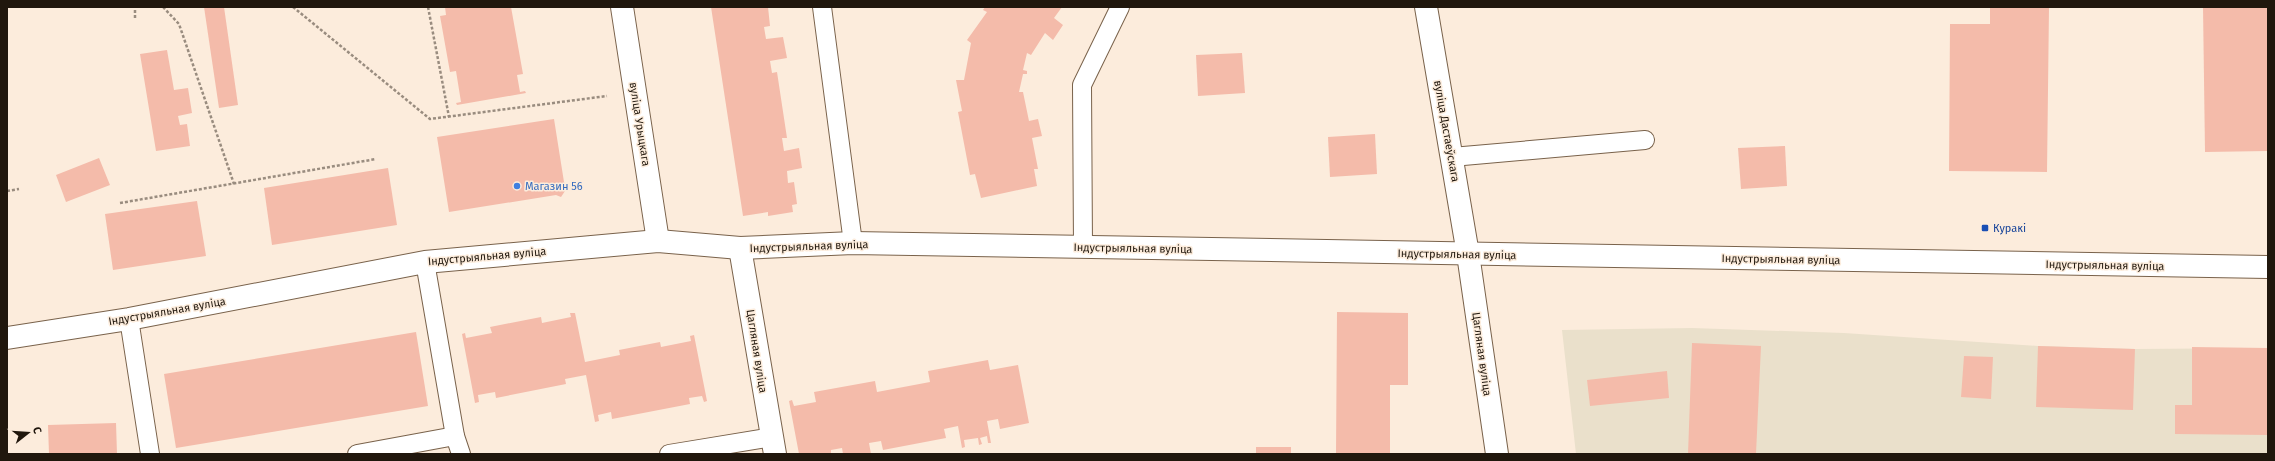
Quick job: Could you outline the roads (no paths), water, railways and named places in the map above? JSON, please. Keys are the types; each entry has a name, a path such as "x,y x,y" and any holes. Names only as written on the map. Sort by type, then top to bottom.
{"street":[{"name":"вуліца Урыцкага","path":"622,7 658,241"},
{"name":"вуліца Дастаеўскага","path":"1426,7 1468,254"},
{"name":"Індустрыяльная вуліца","path":"7,338 129,319 425,262 658,241 740,248 853,243 2268,267"},
{"name":"Цагляная вуліца","path":"740,248 774,445"},
{"name":"Цагляная вуліца","path":"1468,254 1497,454"}],"lane":[{"path":"822,7 853,243"},
{"path":"1083,247 1082,85 1120,7"},
{"path":"1452,157 1645,140"},
{"path":"425,262 455,436 461,454"},
{"path":"129,319 150,454"},
{"path":"357,454 455,436"},
{"path":"669,454 774,445"}],"place":[{"name":"Магазин 56","path":"517,186"},
{"name":"Куракі","path":"1985,228"}]}
